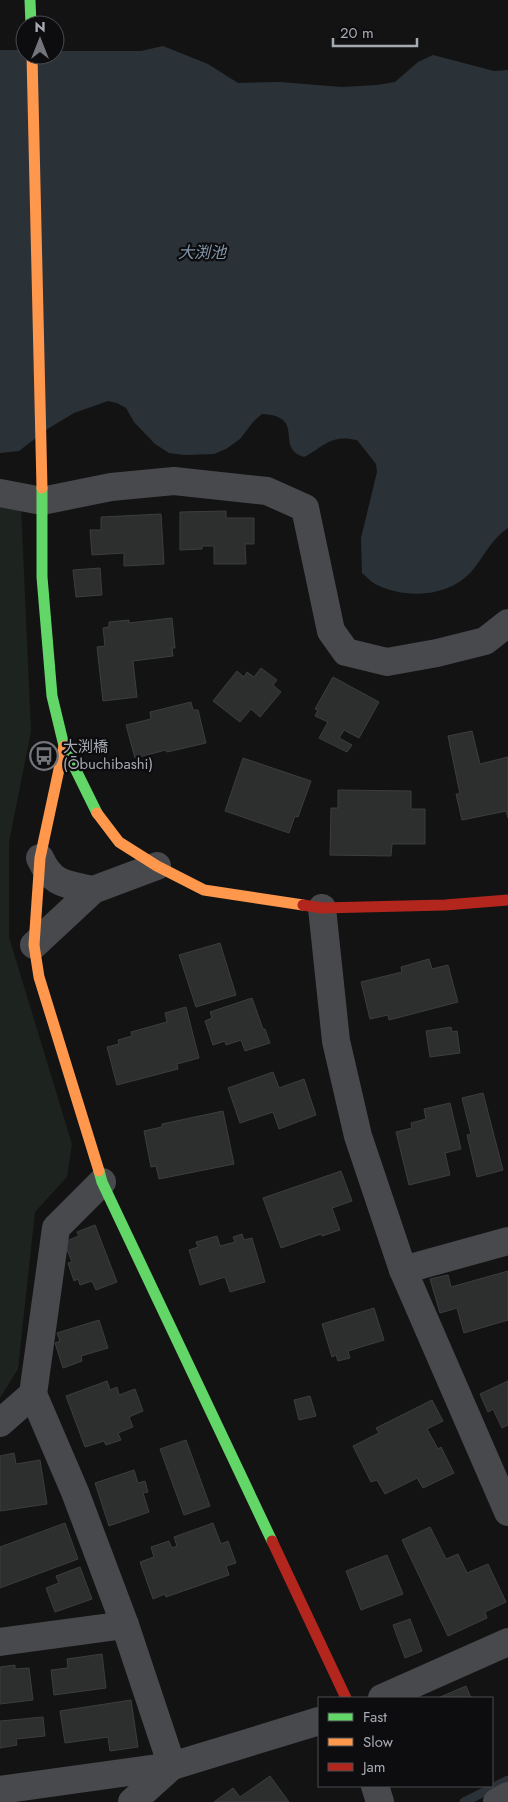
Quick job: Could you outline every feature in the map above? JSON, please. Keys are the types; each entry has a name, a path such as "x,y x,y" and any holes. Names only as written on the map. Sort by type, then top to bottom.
{"street":[{"path":"30,0 31,15"},
{"path":"32,65 42,577 46,639 52,696 64,746 96,812 119,842 157,866 204,890 322,908 445,905 508,900"},
{"path":"0,493 42,501 111,487 174,481 266,491 305,508 331,631 346,652 387,662 485,641 508,624"},
{"path":"64,746 40,858 34,944 39,977 102,1182 346,1697"},
{"path":"40,858 46,872 58,881 93,890"},
{"path":"34,944 93,890 157,866"},
{"path":"322,908 336,1042 358,1136 403,1270 508,1512"},
{"path":"102,1182 56,1228 33,1394 75,1492 125,1625 172,1766"},
{"path":"403,1270 508,1241"},
{"path":"0,1423 33,1394"},
{"path":"0,1642 125,1625"},
{"path":"384,1697 508,1642"},
{"path":"0,1790 172,1766 318,1721"},
{"path":"132,1802 172,1766"},
{"path":"375,1787 380,1802"},
{"path":"497,1802 508,1796"}],"shaded area":[{"path":"0,501 21,504 31,732 9,842 9,937 72,1144 67,1177 35,1212 18,1369 0,1398"}],"water":[{"name":"大渕池","path":"163,46 208,64 238,83 280,82 342,87 377,85 395,82 418,62 433,55 494,71 508,70 508,528 492,543 471,572 451,587 427,593 401,592 375,584 362,573 361,538 377,472 376,464 357,440 334,440 304,457 295,453 291,447 287,426 283,420 275,416 262,414 240,439 226,449 214,454 185,455 169,453 155,444 134,422 126,408 108,401 74,413 49,428 19,451 0,453 0,50 15,50 15,65 65,65 65,51 141,51"}],"building":[{"path":"226,511 226,518 254,518 254,544 245,544 246,564 214,564 214,546 202,546 202,549 180,550 180,512"},
{"path":"161,514 164,564 124,566 124,553 92,555 90,530 101,530 101,517"},
{"path":"100,568 102,595 76,597 73,570"},
{"path":"172,618 175,648 172,648 173,656 133,661 137,697 103,701 97,647 105,646 103,628 109,627 109,622 129,620 129,623"},
{"path":"261,668 277,680 273,685 281,692 260,717 251,709 240,722 213,701 237,671 244,677 247,672 254,677"},
{"path":"333,677 379,702 359,738 344,730 339,738 352,745 347,752 319,738 328,722 315,716 318,710 315,709"},
{"path":"191,702 193,710 198,710 206,743 135,758 126,725 151,719 150,712"},
{"path":"472,731 480,764 508,757 508,818 506,811 462,820 456,794 460,794 448,736"},
{"path":"243,758 311,781 298,817 295,816 289,833 225,811"},
{"path":"338,790 411,791 411,809 425,809 425,844 392,844 391,856 330,855 331,808 338,808"},
{"path":"220,943 236,995 196,1007 179,955"},
{"path":"429,959 432,969 448,965 458,1002 389,1020 388,1015 370,1019 361,982 402,972 401,967"},
{"path":"252,998 270,1043 245,1051 241,1040 226,1045 225,1041 213,1045 205,1021 212,1018 210,1012"},
{"path":"186,1007 199,1058 177,1064 178,1069 117,1085 107,1047 119,1044 118,1040 132,1036 131,1032 167,1022 165,1013"},
{"path":"451,1027 452,1032 457,1031 460,1053 430,1057 426,1031"},
{"path":"273,1072 279,1088 304,1079 316,1115 279,1129 273,1112 240,1123 228,1088"},
{"path":"483,1093 503,1170 477,1177 467,1135 471,1134 462,1098"},
{"path":"450,1103 461,1149 445,1153 450,1175 409,1185 396,1132 412,1128 411,1123 426,1119 424,1109"},
{"path":"223,1111 234,1164 159,1179 156,1166 151,1167 144,1131 162,1127 162,1124"},
{"path":"341,1171 352,1201 332,1208 340,1230 322,1236 321,1234 281,1248 263,1198"},
{"path":"95,1225 117,1282 96,1290 92,1281 80,1285 78,1279 74,1281 68,1263 72,1262 64,1242 79,1236 77,1232"},
{"path":"242,1234 244,1240 252,1238 265,1282 230,1292 225,1277 200,1285 189,1250 198,1247 196,1242 217,1236 220,1246 235,1242 233,1237"},
{"path":"508,1271 508,1320 464,1333 457,1308 440,1313 430,1279 448,1275 451,1287"},
{"path":"374,1308 384,1340 348,1351 350,1358 338,1361 336,1355 332,1357 322,1324"},
{"path":"99,1320 108,1348 81,1356 82,1361 63,1368 55,1343 60,1341 57,1333"},
{"path":"107,1381 110,1390 117,1387 119,1395 135,1389 143,1411 129,1417 133,1427 118,1433 121,1440 106,1445 104,1441 85,1447 66,1396"},
{"path":"508,1381 508,1425 502,1428 493,1409 488,1412 480,1394"},
{"path":"310,1396 316,1416 299,1420 294,1400"},
{"path":"432,1400 443,1421 427,1429 438,1449 441,1447 454,1473 423,1488 417,1478 385,1494 377,1480 371,1482 353,1446 379,1433 376,1428"},
{"path":"186,1440 210,1506 184,1515 160,1449"},
{"path":"14,1453 16,1464 40,1460 47,1504 0,1511 0,1456"},
{"path":"134,1470 138,1483 145,1481 148,1492 143,1493 149,1512 109,1526 95,1483"},
{"path":"65,1523 78,1559 0,1588 0,1547"},
{"path":"213,1523 221,1544 228,1541 236,1563 226,1566 229,1575 166,1597 165,1594 153,1599 140,1562 154,1557 151,1547 169,1541 172,1548 177,1546 174,1537"},
{"path":"430,1527 446,1559 458,1554 467,1573 488,1564 506,1602 485,1612 487,1618 448,1636 402,1540"},
{"path":"387,1555 403,1594 361,1610 346,1571"},
{"path":"80,1567 92,1599 55,1612 46,1588 59,1583 56,1576"},
{"path":"410,1619 422,1651 405,1658 393,1625"},
{"path":"102,1654 106,1688 54,1695 51,1670 68,1668 67,1659"},
{"path":"15,1665 15,1669 29,1668 33,1700 0,1704 0,1667"},
{"path":"466,1686 471,1697 440,1697"},
{"path":"131,1700 138,1747 110,1751 108,1737 65,1743 60,1711"},
{"path":"43,1717 45,1736 16,1739 17,1745 0,1748 0,1721"},
{"path":"270,1776 289,1802 214,1802 233,1788 240,1797"}],"waterway":[{"path":"464,1802 508,1780"}],"traffic: fast":[{"path":"30,0 31,15"},
{"path":"42,488 42,577 52,696 64,746 97,813"},
{"path":"99,1171 102,1182 272,1541"}],"traffic: slow":[{"path":"32,65 42,488"},
{"path":"64,746 40,858 34,945 39,977 99,1171"},
{"path":"97,813 119,842 157,866 204,890 303,905"}],"traffic: jam":[{"path":"303,905 322,908 445,905 508,900"},
{"path":"272,1541 346,1697"}],"place":[{"name":"大渕橋 (Ōbuchibashi)","path":"44,756"}]}
